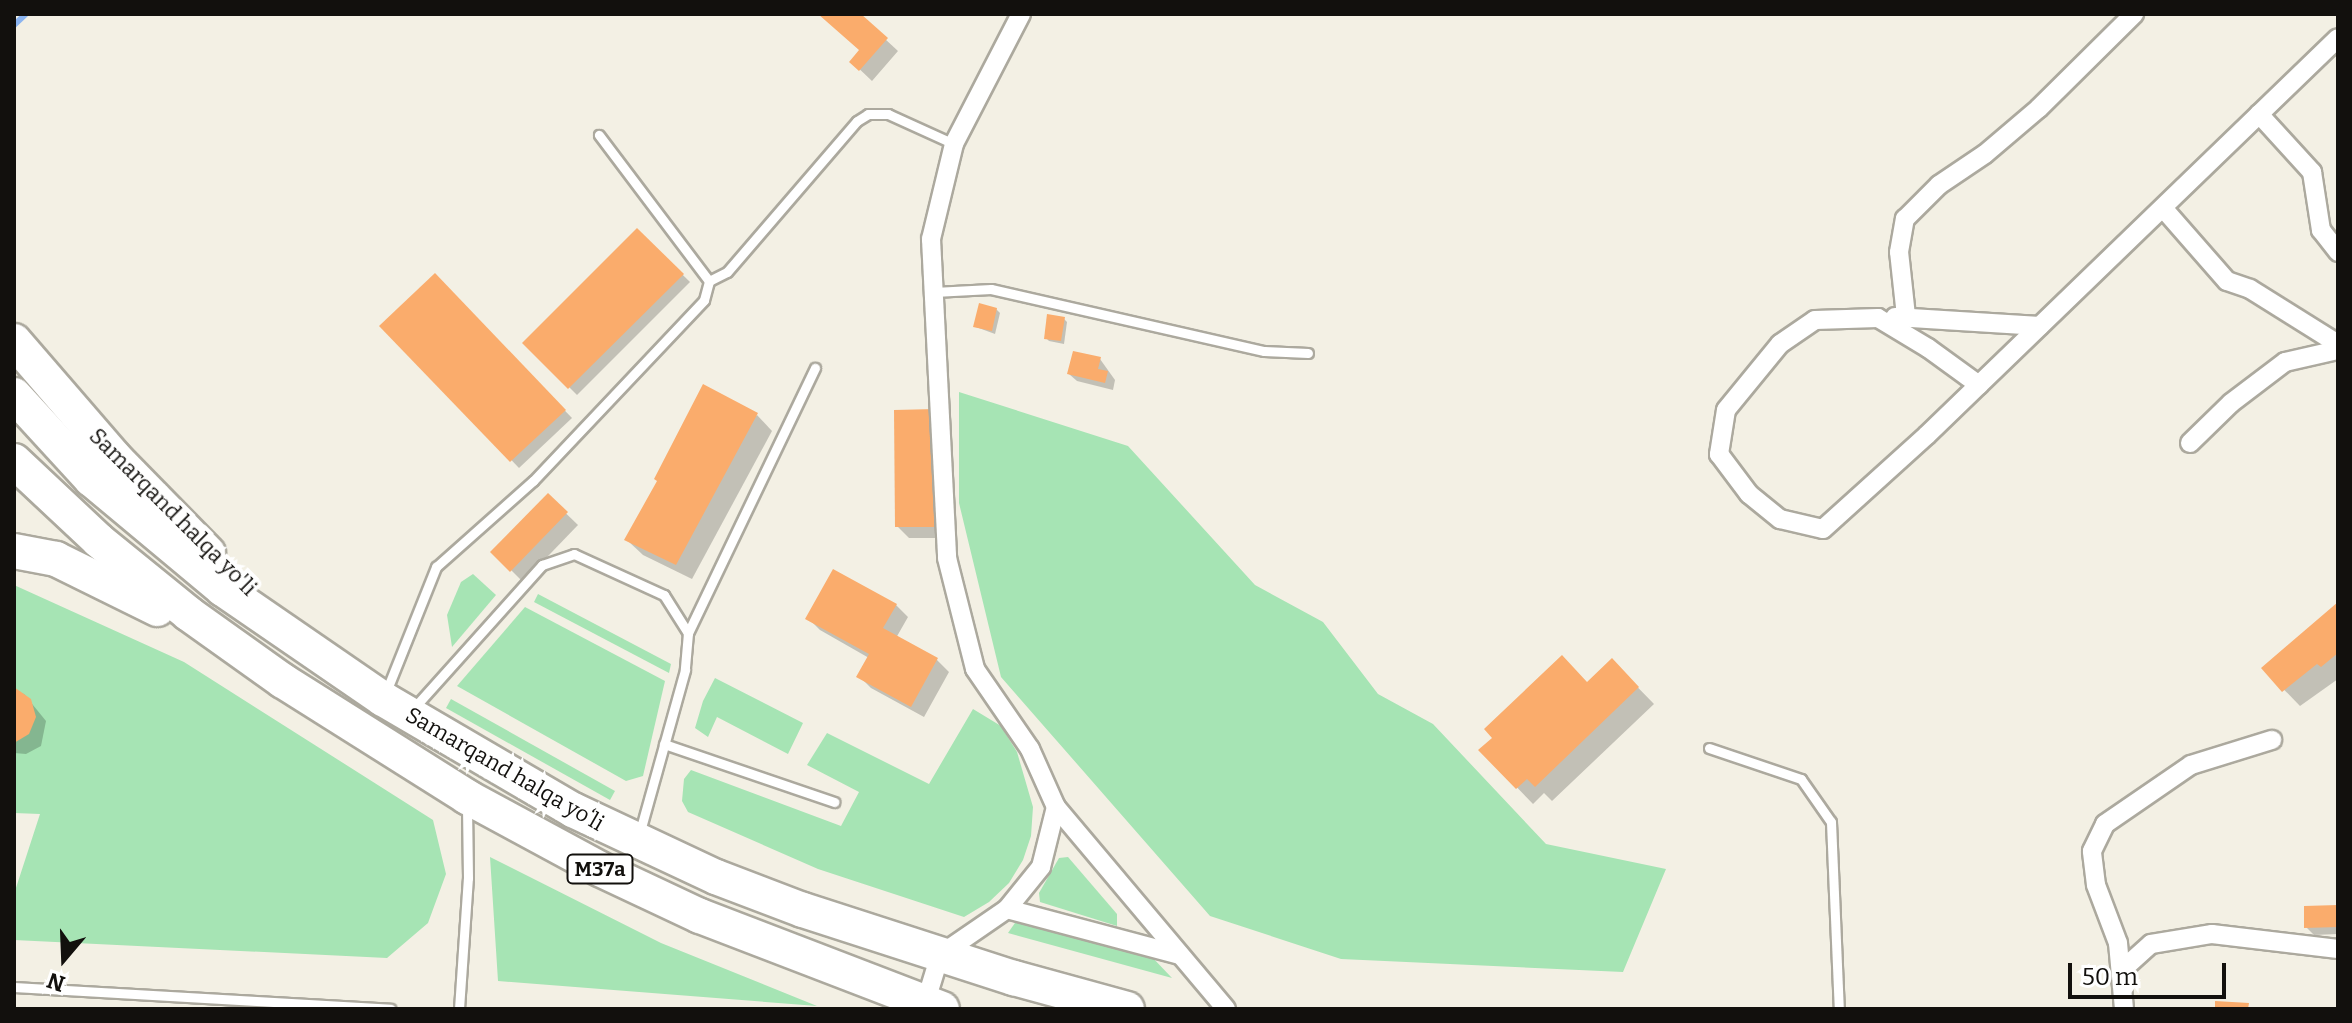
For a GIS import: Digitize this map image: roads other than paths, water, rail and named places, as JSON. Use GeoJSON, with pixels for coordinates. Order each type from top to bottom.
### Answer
{"type":"FeatureCollection","features":[{"type":"Feature","properties":{"kind":"highway","name":"Samarqand halqa yo'li"},"geometry":{"type":"LineString","coordinates":[[14,341],[105,448],[191,537],[253,594],[396,706]]}},
{"type":"Feature","properties":{"kind":"highway","name":"Samarqand halqa yoʻli"},"geometry":{"type":"LineString","coordinates":[[14,395],[91,479],[142,525],[262,617],[396,706],[510,775],[637,842],[803,910],[940,955],[1127,1009]]}},
{"type":"Feature","properties":{"kind":"highway","name":"Samarqand halqa yoʻli"},"geometry":{"type":"LineString","coordinates":[[14,461],[143,578],[283,681],[467,797],[644,891],[756,940],[926,1007]]}},
{"type":"Feature","properties":{"kind":"highway"},"geometry":{"type":"LineString","coordinates":[[14,551],[56,559],[122,590],[283,681]]}},
{"type":"Feature","properties":{"kind":"street"},"geometry":{"type":"LineString","coordinates":[[1021,14],[954,144],[931,239],[947,558],[975,669],[1030,749],[1056,807],[1226,1009]]}},
{"type":"Feature","properties":{"kind":"street"},"geometry":{"type":"LineString","coordinates":[[1906,316],[1899,252],[1905,219],[1939,185],[1985,154],[2039,108],[2134,14]]}},
{"type":"Feature","properties":{"kind":"street"},"geometry":{"type":"LineString","coordinates":[[2040,326],[1906,316],[1815,320],[1780,344],[1726,410],[1719,454],[1749,494],[1780,519],[1823,529],[1979,385],[2338,38]]}},
{"type":"Feature","properties":{"kind":"street"},"geometry":{"type":"LineString","coordinates":[[2259,114],[2312,172],[2321,230],[2338,252]]}},
{"type":"Feature","properties":{"kind":"street"},"geometry":{"type":"LineString","coordinates":[[2163,208],[2227,281],[2250,289],[2338,347]]}},
{"type":"Feature","properties":{"kind":"street"},"geometry":{"type":"LineString","coordinates":[[1878,318],[1979,385]]}},
{"type":"Feature","properties":{"kind":"street"},"geometry":{"type":"LineString","coordinates":[[2190,443],[2231,403],[2285,362],[2338,347]]}},
{"type":"Feature","properties":{"kind":"street"},"geometry":{"type":"LineString","coordinates":[[2124,1009],[2118,943],[2096,885],[2092,851],[2105,824],[2191,765],[2272,740]]}},
{"type":"Feature","properties":{"kind":"street"},"geometry":{"type":"LineString","coordinates":[[926,1007],[940,955],[1007,909],[1041,867],[1056,807]]}},
{"type":"Feature","properties":{"kind":"street"},"geometry":{"type":"LineString","coordinates":[[1007,909],[1180,955]]}},
{"type":"Feature","properties":{"kind":"street"},"geometry":{"type":"LineString","coordinates":[[2122,970],[2151,944],[2212,934],[2338,949]]}},
{"type":"Feature","properties":{"kind":"lane"},"geometry":{"type":"LineString","coordinates":[[396,706],[436,567],[533,481],[704,300],[709,281],[727,272],[857,121],[868,114],[888,114],[954,144]]}},
{"type":"Feature","properties":{"kind":"lane"},"geometry":{"type":"LineString","coordinates":[[599,135],[709,281]]}},
{"type":"Feature","properties":{"kind":"lane"},"geometry":{"type":"LineString","coordinates":[[934,292],[991,289],[1264,351],[1308,353]]}},
{"type":"Feature","properties":{"kind":"lane"},"geometry":{"type":"LineString","coordinates":[[637,842],[685,670],[688,633],[815,368]]}},
{"type":"Feature","properties":{"kind":"lane"},"geometry":{"type":"LineString","coordinates":[[396,706],[542,565],[574,554],[664,595],[688,633]]}},
{"type":"Feature","properties":{"kind":"lane"},"geometry":{"type":"LineString","coordinates":[[664,744],[834,802]]}},
{"type":"Feature","properties":{"kind":"lane"},"geometry":{"type":"LineString","coordinates":[[1709,748],[1801,779],[1831,822],[1839,1009]]}},
{"type":"Feature","properties":{"kind":"lane"},"geometry":{"type":"LineString","coordinates":[[459,1009],[468,878],[467,797]]}},
{"type":"Feature","properties":{"kind":"lane"},"geometry":{"type":"LineString","coordinates":[[14,987],[390,1009]]}},
{"type":"Feature","properties":{"kind":"lane"},"geometry":{"type":"LineString","coordinates":[[177,995],[177,1009]]}},
{"type":"Feature","properties":{"kind":"waterway"},"geometry":{"type":"LineString","coordinates":[[14,25],[26,14]]}}]}
